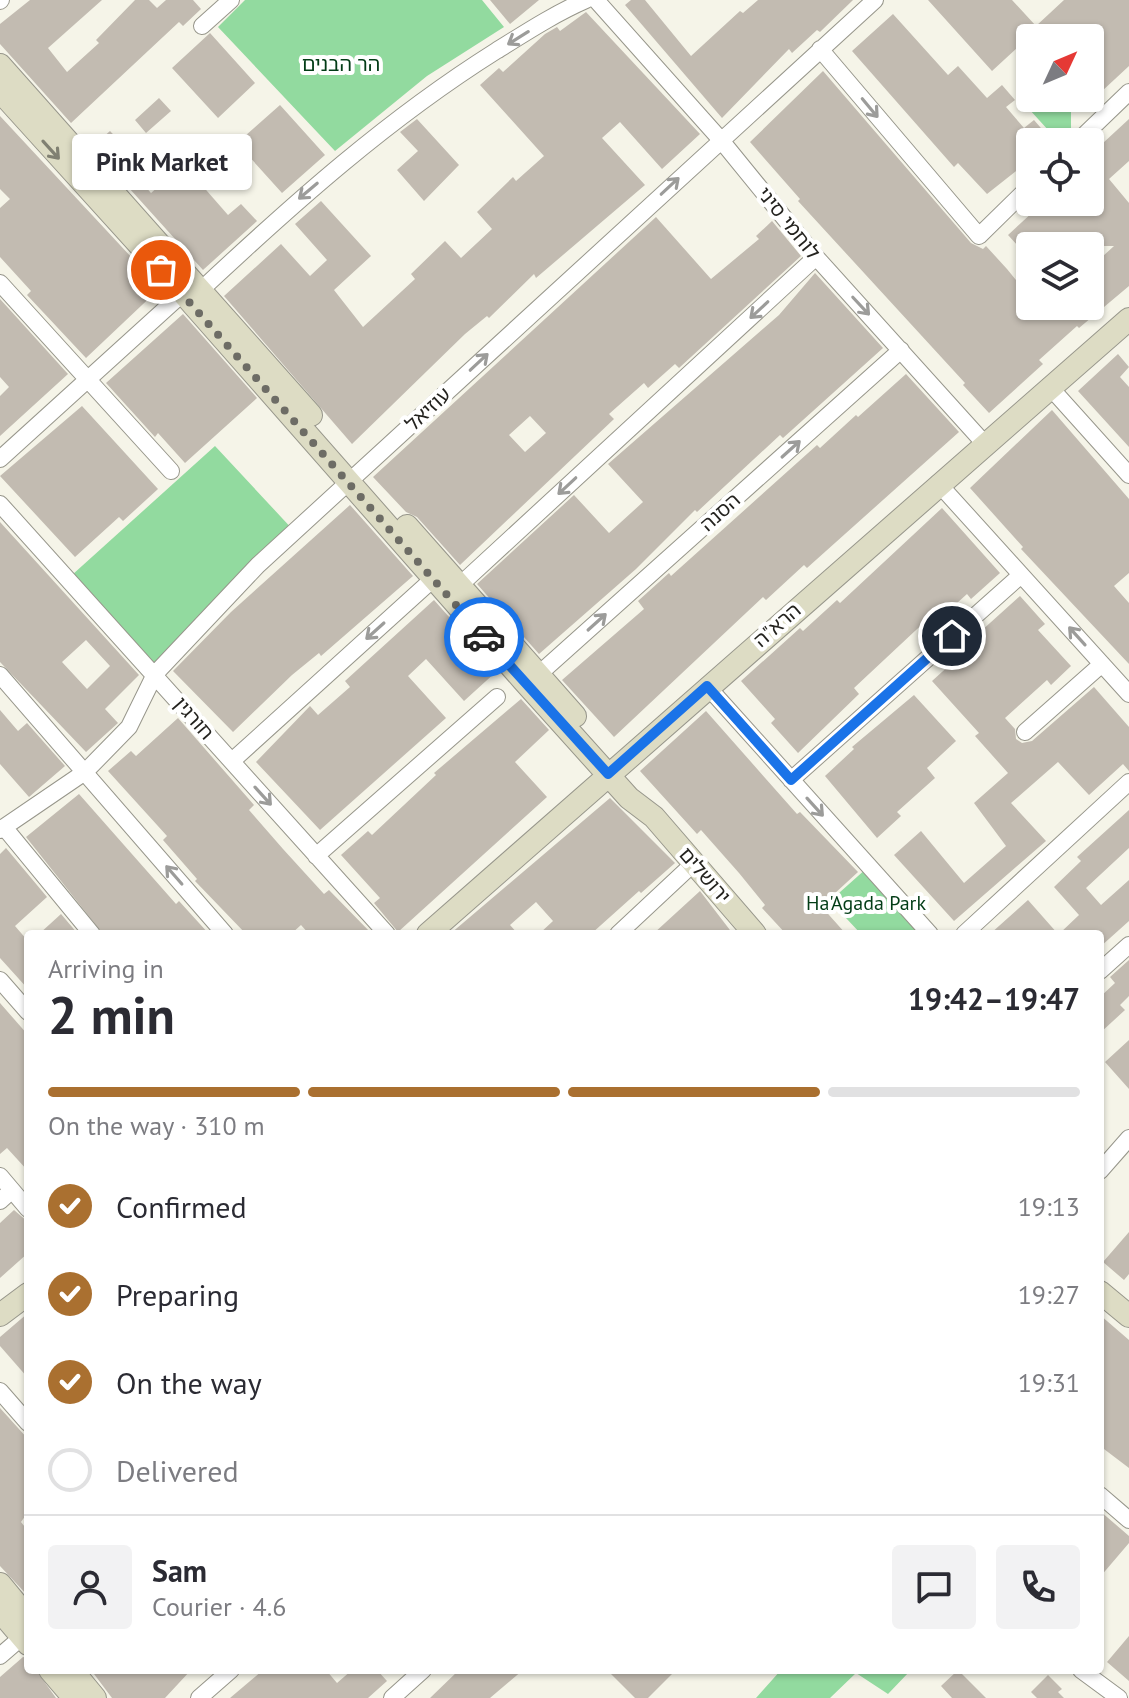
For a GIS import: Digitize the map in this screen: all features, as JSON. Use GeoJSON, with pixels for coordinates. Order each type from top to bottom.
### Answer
{"type":"FeatureCollection","features":[{"type":"Feature","properties":{"kind":"street"},"geometry":{"type":"LineString","coordinates":[[202,26],[231,0]]}},
{"type":"Feature","properties":{"kind":"street"},"geometry":{"type":"LineString","coordinates":[[0,459],[88,378],[287,209],[436,89],[562,10],[586,0]]}},
{"type":"Feature","properties":{"kind":"street","name":"לוחמי סיני"},"geometry":{"type":"LineString","coordinates":[[596,0],[720,139],[816,257],[984,443]]}},
{"type":"Feature","properties":{"kind":"street","name":"עוזיאל"},"geometry":{"type":"LineString","coordinates":[[2,828],[85,772],[129,727],[155,674],[258,565],[875,0]]}},
{"type":"Feature","properties":{"kind":"street"},"geometry":{"type":"LineString","coordinates":[[820,49],[979,236],[1016,200]]}},
{"type":"Feature","properties":{"kind":"street"},"geometry":{"type":"LineString","coordinates":[[0,65],[355,477],[460,585],[539,674],[613,770]]}},
{"type":"Feature","properties":{"kind":"street"},"geometry":{"type":"LineString","coordinates":[[0,91],[193,291]]}},
{"type":"Feature","properties":{"kind":"street"},"geometry":{"type":"LineString","coordinates":[[1092,128],[1129,92]]}},
{"type":"Feature","properties":{"kind":"street"},"geometry":{"type":"LineString","coordinates":[[460,585],[816,257]]}},
{"type":"Feature","properties":{"kind":"street"},"geometry":{"type":"LineString","coordinates":[[0,283],[171,471]]}},
{"type":"Feature","properties":{"kind":"street","name":"הרא\"ה"},"geometry":{"type":"LineString","coordinates":[[433,930],[938,483],[1129,319]]}},
{"type":"Feature","properties":{"kind":"street","name":"הסנה"},"geometry":{"type":"LineString","coordinates":[[539,674],[901,350]]}},
{"type":"Feature","properties":{"kind":"street"},"geometry":{"type":"LineString","coordinates":[[1049,386],[1129,475]]}},
{"type":"Feature","properties":{"kind":"street"},"geometry":{"type":"LineString","coordinates":[[355,477],[433,579],[613,770]]}},
{"type":"Feature","properties":{"kind":"street"},"geometry":{"type":"LineString","coordinates":[[938,483],[1129,694]]}},
{"type":"Feature","properties":{"kind":"street","name":"חורגין"},"geometry":{"type":"LineString","coordinates":[[0,504],[383,930]]}},
{"type":"Feature","properties":{"kind":"street"},"geometry":{"type":"LineString","coordinates":[[791,780],[1021,575]]}},
{"type":"Feature","properties":{"kind":"street"},"geometry":{"type":"LineString","coordinates":[[232,761],[433,579]]}},
{"type":"Feature","properties":{"kind":"street"},"geometry":{"type":"LineString","coordinates":[[1025,732],[1102,664]]}},
{"type":"Feature","properties":{"kind":"street"},"geometry":{"type":"LineString","coordinates":[[0,675],[222,930]]}},
{"type":"Feature","properties":{"kind":"street"},"geometry":{"type":"LineString","coordinates":[[707,686],[926,930]]}},
{"type":"Feature","properties":{"kind":"street"},"geometry":{"type":"LineString","coordinates":[[316,856],[497,697]]}},
{"type":"Feature","properties":{"kind":"street","name":"ירושלים"},"geometry":{"type":"LineString","coordinates":[[613,770],[640,788],[654,817],[752,930]]}},
{"type":"Feature","properties":{"kind":"street"},"geometry":{"type":"LineString","coordinates":[[968,930],[1129,782]]}},
{"type":"Feature","properties":{"kind":"street"},"geometry":{"type":"LineString","coordinates":[[2,828],[89,930]]}},
{"type":"Feature","properties":{"kind":"street"},"geometry":{"type":"LineString","coordinates":[[622,930],[694,863]]}},
{"type":"Feature","properties":{"kind":"street"},"geometry":{"type":"LineString","coordinates":[[1104,967],[1129,945]]}},
{"type":"Feature","properties":{"kind":"street"},"geometry":{"type":"LineString","coordinates":[[0,980],[24,1007]]}},
{"type":"Feature","properties":{"kind":"street"},"geometry":{"type":"LineString","coordinates":[[1104,1166],[1129,1138]]}},
{"type":"Feature","properties":{"kind":"street"},"geometry":{"type":"LineString","coordinates":[[0,1176],[6,1196],[24,1207]]}},
{"type":"Feature","properties":{"kind":"street"},"geometry":{"type":"LineString","coordinates":[[1104,1295],[1129,1316]]}},
{"type":"Feature","properties":{"kind":"street"},"geometry":{"type":"LineString","coordinates":[[0,1315],[24,1297]]}},
{"type":"Feature","properties":{"kind":"street"},"geometry":{"type":"LineString","coordinates":[[0,1391],[24,1418]]}},
{"type":"Feature","properties":{"kind":"street"},"geometry":{"type":"LineString","coordinates":[[1104,1498],[1129,1520]]}},
{"type":"Feature","properties":{"kind":"street"},"geometry":{"type":"LineString","coordinates":[[0,1584],[24,1630]]}},
{"type":"Feature","properties":{"kind":"street"},"geometry":{"type":"LineString","coordinates":[[0,1611],[24,1632]]}},
{"type":"Feature","properties":{"kind":"street"},"geometry":{"type":"LineString","coordinates":[[0,1656],[24,1636]]}},
{"type":"Feature","properties":{"kind":"street"},"geometry":{"type":"LineString","coordinates":[[53,1674],[74,1698]]}},
{"type":"Feature","properties":{"kind":"street"},"geometry":{"type":"LineString","coordinates":[[75,1674],[95,1698]]}},
{"type":"Feature","properties":{"kind":"street"},"geometry":{"type":"LineString","coordinates":[[199,1698],[226,1674]]}},
{"type":"Feature","properties":{"kind":"street"},"geometry":{"type":"LineString","coordinates":[[392,1698],[419,1674]]}},
{"type":"Feature","properties":{"kind":"street"},"geometry":{"type":"LineString","coordinates":[[1086,1674],[1119,1698]]}},
{"type":"Feature","properties":{"kind":"green space","name":"הר הבנים"},"geometry":{"type":"Polygon","coordinates":[[[245,0],[482,0],[504,27],[427,76],[335,151],[218,27],[245,0]]]}},
{"type":"Feature","properties":{"kind":"green space"},"geometry":{"type":"Polygon","coordinates":[[[1032,112],[1071,112],[1071,128],[1046,128],[1032,112]]]}},
{"type":"Feature","properties":{"kind":"green space"},"geometry":{"type":"Polygon","coordinates":[[[215,446],[295,532],[154,666],[72,575],[215,446]]]}},
{"type":"Feature","properties":{"kind":"green space","name":"Ha'Agada Park"},"geometry":{"type":"Polygon","coordinates":[[[867,868],[922,930],[857,930],[830,901],[867,868]]]}},
{"type":"Feature","properties":{"kind":"green space"},"geometry":{"type":"Polygon","coordinates":[[[777,1674],[855,1674],[830,1698],[756,1698],[777,1674]]]}},
{"type":"Feature","properties":{"kind":"green space"},"geometry":{"type":"Polygon","coordinates":[[[858,1674],[907,1674],[888,1694],[858,1674]]]}},
{"type":"Feature","properties":{"kind":"building"},"geometry":{"type":"Polygon","coordinates":[[[30,0],[102,0],[48,48],[67,72],[99,43],[96,40],[135,0],[149,0],[157,8],[166,0],[193,0],[201,9],[183,26],[179,22],[71,123],[0,44],[0,24],[30,0]]]}},
{"type":"Feature","properties":{"kind":"building"},"geometry":{"type":"Polygon","coordinates":[[[490,0],[539,0],[510,24],[490,0]]]}},
{"type":"Feature","properties":{"kind":"building"},"geometry":{"type":"Polygon","coordinates":[[[631,0],[645,0],[691,56],[740,11],[743,13],[758,0],[853,0],[820,32],[817,30],[792,53],[789,49],[722,118],[625,5],[631,0]]]}},
{"type":"Feature","properties":{"kind":"building"},"geometry":{"type":"Polygon","coordinates":[[[928,0],[1012,0],[1034,24],[1016,24],[1016,49],[992,71],[928,0]]]}},
{"type":"Feature","properties":{"kind":"building"},"geometry":{"type":"Polygon","coordinates":[[[1064,0],[1129,0],[1129,66],[1104,89],[1104,24],[1038,24],[1064,0]]]}},
{"type":"Feature","properties":{"kind":"building"},"geometry":{"type":"Polygon","coordinates":[[[586,12],[700,134],[662,169],[620,122],[602,138],[645,185],[536,278],[534,274],[489,318],[487,316],[465,334],[352,444],[224,296],[281,244],[310,276],[327,260],[295,224],[321,201],[371,256],[334,290],[363,327],[415,279],[411,274],[445,241],[461,258],[492,229],[477,212],[513,177],[516,181],[544,156],[480,85],[499,68],[503,72],[545,34],[557,27],[560,31],[586,12]]]}},
{"type":"Feature","properties":{"kind":"building"},"geometry":{"type":"Polygon","coordinates":[[[893,14],[948,75],[958,66],[987,98],[1002,85],[1015,100],[1006,107],[1024,128],[1016,128],[1016,171],[987,194],[958,163],[954,167],[852,51],[893,14]]]}},
{"type":"Feature","properties":{"kind":"building"},"geometry":{"type":"Polygon","coordinates":[[[210,33],[255,83],[218,118],[172,68],[210,33]]]}},
{"type":"Feature","properties":{"kind":"building"},"geometry":{"type":"Polygon","coordinates":[[[823,71],[971,243],[983,249],[986,246],[1016,280],[1016,320],[1089,320],[1079,328],[1077,326],[1039,360],[1043,364],[989,413],[798,201],[800,199],[750,142],[823,71]]]}},
{"type":"Feature","properties":{"kind":"building"},"geometry":{"type":"Polygon","coordinates":[[[159,98],[171,111],[146,133],[135,120],[159,98]]]}},
{"type":"Feature","properties":{"kind":"building"},"geometry":{"type":"Polygon","coordinates":[[[280,105],[325,155],[282,193],[237,143],[280,105]]]}},
{"type":"Feature","properties":{"kind":"building"},"geometry":{"type":"Polygon","coordinates":[[[0,116],[160,288],[86,358],[27,295],[31,291],[0,257],[0,208],[10,199],[0,189],[0,116]]]}},
{"type":"Feature","properties":{"kind":"building"},"geometry":{"type":"Polygon","coordinates":[[[417,119],[459,165],[424,201],[397,170],[418,151],[400,132],[417,119]]]}},
{"type":"Feature","properties":{"kind":"building"},"geometry":{"type":"Polygon","coordinates":[[[1129,119],[1129,161],[1109,179],[1129,203],[1129,286],[1104,307],[1104,255],[1114,246],[1104,246],[1104,232],[1016,232],[1016,244],[1008,235],[1029,216],[1104,216],[1104,142],[1129,119]]]}},
{"type":"Feature","properties":{"kind":"building"},"geometry":{"type":"Polygon","coordinates":[[[1034,120],[1041,128],[1024,128],[1034,120]]]}},
{"type":"Feature","properties":{"kind":"building"},"geometry":{"type":"Polygon","coordinates":[[[110,131],[130,152],[122,160],[151,193],[204,146],[221,164],[200,183],[228,215],[241,204],[257,221],[203,270],[92,147],[110,131]]]}},
{"type":"Feature","properties":{"kind":"building"},"geometry":{"type":"Polygon","coordinates":[[[656,217],[711,279],[759,239],[756,236],[772,221],[801,256],[679,368],[675,364],[648,388],[644,383],[609,414],[614,419],[460,565],[417,517],[406,512],[373,477],[656,217]],[[530,416],[509,435],[525,452],[546,433],[530,416]]]}},
{"type":"Feature","properties":{"kind":"building"},"geometry":{"type":"Polygon","coordinates":[[[815,273],[883,348],[783,438],[780,435],[697,512],[695,510],[636,569],[539,654],[477,584],[574,495],[609,533],[643,502],[608,464],[779,315],[815,273]]]}},
{"type":"Feature","properties":{"kind":"building"},"geometry":{"type":"Polygon","coordinates":[[[0,299],[68,374],[0,436],[0,396],[9,387],[0,377],[0,299]]]}},
{"type":"Feature","properties":{"kind":"building"},"geometry":{"type":"Polygon","coordinates":[[[183,314],[257,398],[185,463],[158,433],[155,437],[106,383],[183,314]]]}},
{"type":"Feature","properties":{"kind":"building"},"geometry":{"type":"Polygon","coordinates":[[[1118,354],[1129,367],[1120,377],[1129,387],[1129,447],[1078,391],[1118,354]]]}},
{"type":"Feature","properties":{"kind":"building"},"geometry":{"type":"Polygon","coordinates":[[[906,374],[959,432],[807,568],[804,565],[766,600],[763,597],[614,737],[562,680],[644,609],[638,601],[669,573],[671,576],[817,445],[820,448],[906,374]]]}},
{"type":"Feature","properties":{"kind":"building"},"geometry":{"type":"Polygon","coordinates":[[[82,406],[158,489],[123,521],[119,517],[75,557],[0,476],[82,406]]]}},
{"type":"Feature","properties":{"kind":"building"},"geometry":{"type":"Polygon","coordinates":[[[1052,410],[1129,499],[1129,573],[1114,586],[1129,603],[1129,664],[1021,549],[1023,547],[970,488],[1052,410]]]}},
{"type":"Feature","properties":{"kind":"building"},"geometry":{"type":"Polygon","coordinates":[[[350,505],[413,576],[321,656],[319,653],[292,675],[233,732],[173,671],[231,612],[350,505]]]}},
{"type":"Feature","properties":{"kind":"building"},"geometry":{"type":"Polygon","coordinates":[[[942,508],[1000,573],[971,599],[967,594],[936,622],[931,616],[854,688],[859,694],[798,753],[771,723],[775,719],[741,681],[800,628],[803,631],[837,600],[840,603],[942,508]]]}},
{"type":"Feature","properties":{"kind":"building"},"geometry":{"type":"Polygon","coordinates":[[[0,522],[139,675],[105,709],[118,723],[86,752],[0,662],[0,522]],[[86,640],[62,662],[87,689],[110,666],[86,640]]]}},
{"type":"Feature","properties":{"kind":"building"},"geometry":{"type":"Polygon","coordinates":[[[1020,596],[1045,624],[1038,630],[1071,666],[1051,685],[1047,680],[1005,718],[1015,729],[1016,739],[1022,743],[1032,741],[1094,687],[1129,727],[1129,771],[1123,764],[1089,795],[1058,762],[1011,803],[1046,841],[954,921],[894,855],[921,831],[964,883],[1006,846],[974,803],[1008,773],[975,736],[979,733],[932,681],[963,653],[960,650],[1020,596]]]}},
{"type":"Feature","properties":{"kind":"building"},"geometry":{"type":"Polygon","coordinates":[[[434,600],[497,671],[464,701],[426,659],[408,676],[446,718],[320,830],[256,762],[310,706],[318,715],[350,687],[345,681],[434,600]]]}},
{"type":"Feature","properties":{"kind":"building"},"geometry":{"type":"Polygon","coordinates":[[[914,695],[956,741],[927,768],[935,778],[897,812],[901,816],[877,838],[825,776],[854,749],[852,747],[914,695]]]}},
{"type":"Feature","properties":{"kind":"building"},"geometry":{"type":"Polygon","coordinates":[[[521,699],[549,730],[515,762],[547,797],[400,930],[396,930],[374,903],[380,898],[341,855],[368,831],[372,835],[436,775],[434,773],[521,699]]]}},
{"type":"Feature","properties":{"kind":"building"},"geometry":{"type":"Polygon","coordinates":[[[0,710],[18,731],[27,723],[65,766],[29,797],[0,764],[0,710]]]}},
{"type":"Feature","properties":{"kind":"building"},"geometry":{"type":"Polygon","coordinates":[[[706,711],[797,814],[800,812],[858,872],[821,906],[842,930],[782,930],[701,830],[697,834],[640,771],[706,711]]]}},
{"type":"Feature","properties":{"kind":"building"},"geometry":{"type":"Polygon","coordinates":[[[178,718],[254,805],[249,810],[283,849],[324,894],[329,890],[368,930],[305,930],[301,925],[295,930],[242,930],[195,881],[197,879],[163,840],[167,836],[108,771],[131,751],[136,756],[178,718]]]}},
{"type":"Feature","properties":{"kind":"building"},"geometry":{"type":"Polygon","coordinates":[[[79,794],[176,904],[179,901],[205,930],[100,930],[26,837],[79,794]]]}},
{"type":"Feature","properties":{"kind":"building"},"geometry":{"type":"Polygon","coordinates":[[[610,798],[675,863],[595,930],[543,930],[553,921],[536,902],[510,925],[514,930],[455,930],[610,798]]]}},
{"type":"Feature","properties":{"kind":"building"},"geometry":{"type":"Polygon","coordinates":[[[1129,810],[1129,848],[1086,888],[1101,905],[1129,880],[1129,921],[1104,943],[1104,930],[1063,930],[1079,915],[1054,887],[1081,861],[1077,857],[1129,810]]]}},
{"type":"Feature","properties":{"kind":"building"},"geometry":{"type":"Polygon","coordinates":[[[6,848],[47,897],[15,926],[24,936],[24,985],[0,958],[0,854],[6,848]]]}},
{"type":"Feature","properties":{"kind":"building"},"geometry":{"type":"Polygon","coordinates":[[[700,891],[730,930],[657,930],[700,891]]]}},
{"type":"Feature","properties":{"kind":"building"},"geometry":{"type":"Polygon","coordinates":[[[1028,900],[1054,930],[994,930],[1028,900]]]}},
{"type":"Feature","properties":{"kind":"building"},"geometry":{"type":"Polygon","coordinates":[[[61,914],[75,930],[43,930],[61,914]]]}},
{"type":"Feature","properties":{"kind":"building"},"geometry":{"type":"Polygon","coordinates":[[[1129,960],[1129,996],[1120,1005],[1125,1010],[1104,1029],[1104,993],[1115,983],[1110,977],[1129,960]]]}},
{"type":"Feature","properties":{"kind":"building"},"geometry":{"type":"Polygon","coordinates":[[[0,1003],[24,1030],[24,1167],[7,1148],[0,1154],[0,1003]]]}},
{"type":"Feature","properties":{"kind":"building"},"geometry":{"type":"Polygon","coordinates":[[[1129,1040],[1129,1089],[1105,1062],[1129,1040]]]}},
{"type":"Feature","properties":{"kind":"building"},"geometry":{"type":"Polygon","coordinates":[[[14,1210],[24,1219],[24,1257],[0,1278],[0,1223],[14,1210]]]}},
{"type":"Feature","properties":{"kind":"building"},"geometry":{"type":"Polygon","coordinates":[[[1129,1232],[1129,1274],[1124,1280],[1104,1261],[1129,1232]]]}},
{"type":"Feature","properties":{"kind":"building"},"geometry":{"type":"Polygon","coordinates":[[[24,1316],[24,1373],[0,1346],[0,1337],[24,1316]]]}},
{"type":"Feature","properties":{"kind":"building"},"geometry":{"type":"Polygon","coordinates":[[[1104,1318],[1129,1340],[1129,1468],[1104,1449],[1104,1318]]]}},
{"type":"Feature","properties":{"kind":"building"},"geometry":{"type":"Polygon","coordinates":[[[0,1408],[24,1435],[24,1518],[21,1522],[24,1526],[24,1592],[0,1566],[0,1408]]]}},
{"type":"Feature","properties":{"kind":"building"},"geometry":{"type":"Polygon","coordinates":[[[1104,1514],[1129,1536],[1129,1543],[1104,1572],[1104,1514]]]}},
{"type":"Feature","properties":{"kind":"building"},"geometry":{"type":"Polygon","coordinates":[[[1129,1636],[1129,1681],[1107,1662],[1129,1636]]]}},
{"type":"Feature","properties":{"kind":"building"},"geometry":{"type":"Polygon","coordinates":[[[24,1657],[24,1674],[39,1674],[56,1698],[0,1698],[0,1677],[24,1657]]]}},
{"type":"Feature","properties":{"kind":"building"},"geometry":{"type":"Polygon","coordinates":[[[94,1674],[187,1674],[165,1698],[112,1698],[94,1674]]]}},
{"type":"Feature","properties":{"kind":"building"},"geometry":{"type":"Polygon","coordinates":[[[258,1674],[329,1674],[337,1683],[347,1674],[381,1674],[387,1681],[368,1698],[230,1698],[258,1674]]]}},
{"type":"Feature","properties":{"kind":"building"},"geometry":{"type":"Polygon","coordinates":[[[455,1674],[518,1674],[490,1698],[430,1698],[455,1674]]]}},
{"type":"Feature","properties":{"kind":"building"},"geometry":{"type":"Polygon","coordinates":[[[611,1674],[672,1674],[648,1698],[635,1698],[611,1674]]]}},
{"type":"Feature","properties":{"kind":"building"},"geometry":{"type":"Polygon","coordinates":[[[954,1674],[962,1674],[986,1698],[952,1698],[941,1686],[954,1674]]]}},
{"type":"Feature","properties":{"kind":"building"},"geometry":{"type":"Polygon","coordinates":[[[1048,1675],[1062,1689],[1058,1692],[1064,1698],[1037,1698],[1031,1692],[1048,1675]]]}},
{"type":"Feature","properties":{"kind":"way so far"},"geometry":{"type":"LineString","coordinates":[[161,270],[484,637]]}},
{"type":"Feature","properties":{"kind":"place","name":"Pink Market"},"geometry":{"type":"Point","coordinates":[161,270]}},
{"type":"Feature","properties":{"kind":"route"},"geometry":{"type":"LineString","coordinates":[[484,637],[608,774],[707,686],[791,780],[952,636]]}}]}
